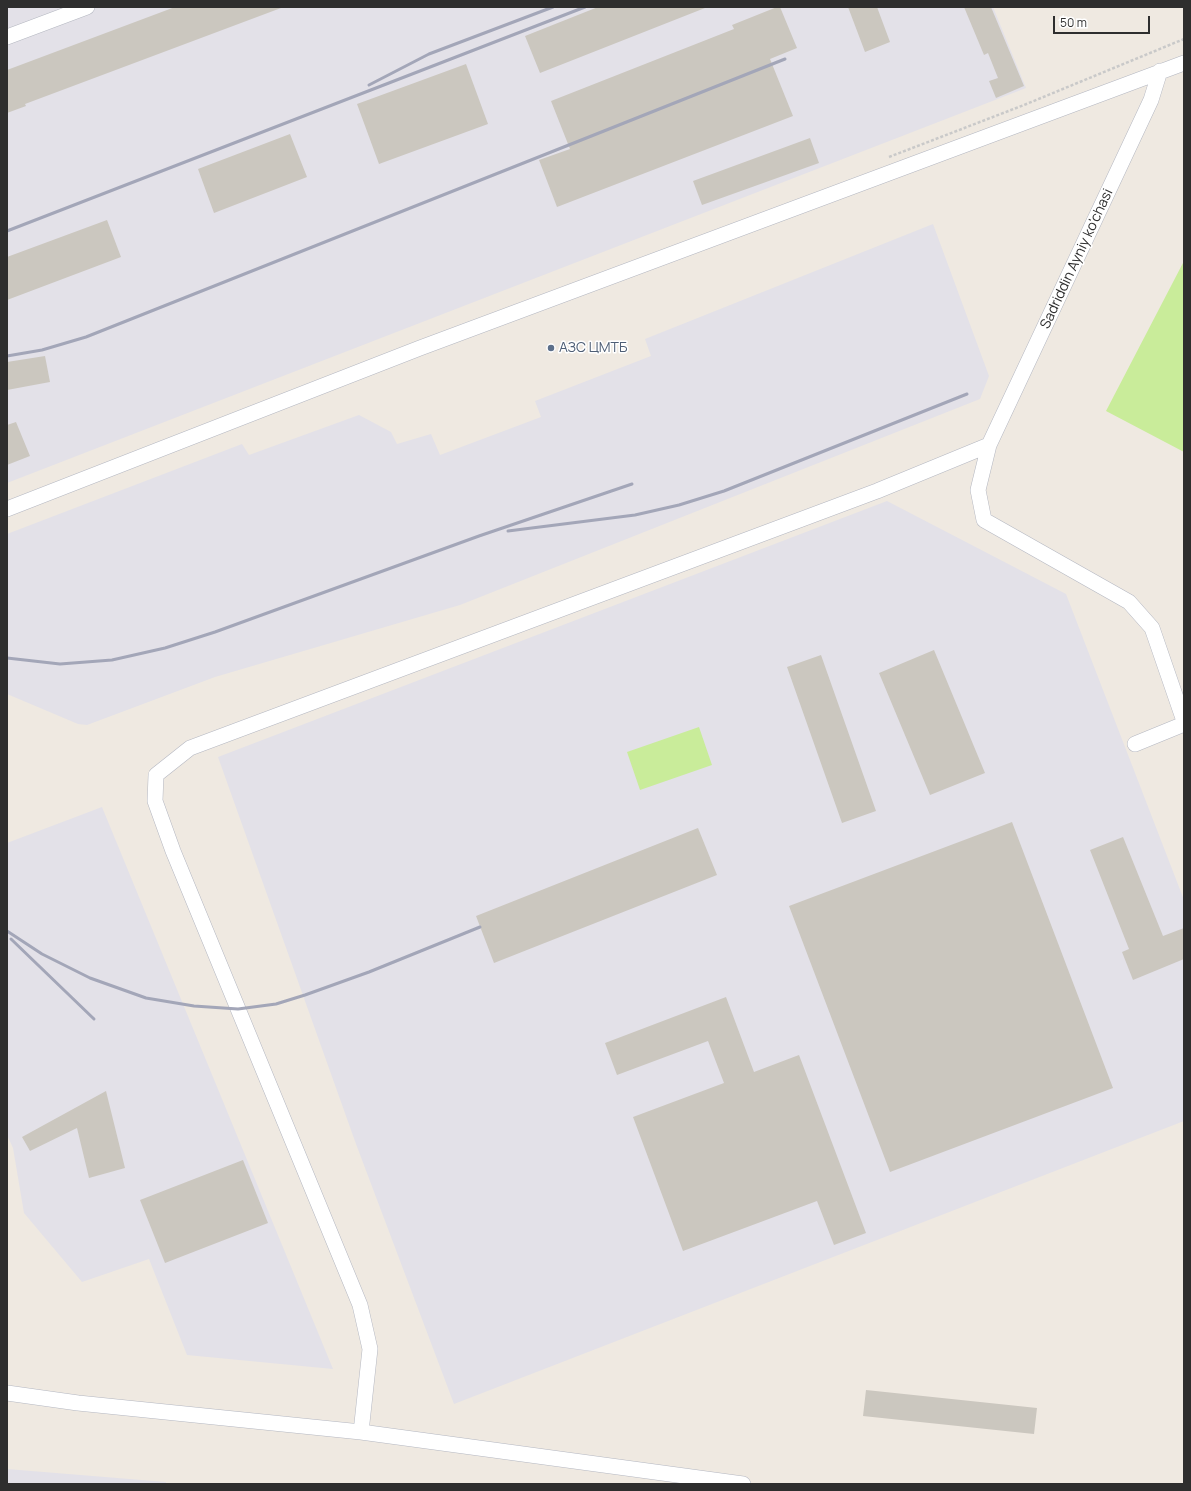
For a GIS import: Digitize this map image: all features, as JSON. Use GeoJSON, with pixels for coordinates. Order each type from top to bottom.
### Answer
{"type":"FeatureCollection","features":[{"type":"Feature","properties":{"kind":"street"},"geometry":{"type":"LineString","coordinates":[[7,37],[87,7]]}},
{"type":"Feature","properties":{"kind":"street"},"geometry":{"type":"LineString","coordinates":[[7,509],[420,348],[1184,63]]}},
{"type":"Feature","properties":{"kind":"street","name":"Sadriddin Ayniy ko'chasi"},"geometry":{"type":"LineString","coordinates":[[1160,71],[1151,100],[989,445],[978,490],[984,520],[1129,602],[1152,628],[1184,721]]}},
{"type":"Feature","properties":{"kind":"street"},"geometry":{"type":"LineString","coordinates":[[361,1432],[370,1349],[360,1305],[173,851],[155,801],[156,775],[190,748],[877,491],[989,445]]}},
{"type":"Feature","properties":{"kind":"street"},"geometry":{"type":"LineString","coordinates":[[1135,744],[1184,724]]}},
{"type":"Feature","properties":{"kind":"street"},"geometry":{"type":"LineString","coordinates":[[7,1393],[78,1403],[361,1432],[741,1484]]}},
{"type":"Feature","properties":{"kind":"path"},"geometry":{"type":"LineString","coordinates":[[886,158],[1024,105],[1184,39]]}},
{"type":"Feature","properties":{"kind":"shaded area"},"geometry":{"type":"Polygon","coordinates":[[[7,7],[993,7],[1026,88],[7,483],[7,7]]]}},
{"type":"Feature","properties":{"kind":"shaded area"},"geometry":{"type":"Polygon","coordinates":[[[933,224],[989,376],[980,399],[460,605],[215,677],[87,725],[78,724],[7,694],[7,534],[242,444],[249,455],[359,415],[391,432],[397,444],[431,434],[440,455],[541,417],[535,401],[651,356],[645,339],[933,224]]]}},
{"type":"Feature","properties":{"kind":"shaded area"},"geometry":{"type":"Polygon","coordinates":[[[887,501],[1066,594],[1184,900],[1184,1121],[454,1404],[356,1144],[218,757],[887,501]]]}},
{"type":"Feature","properties":{"kind":"shaded area"},"geometry":{"type":"Polygon","coordinates":[[[102,807],[333,1369],[187,1355],[149,1259],[82,1282],[24,1213],[13,1148],[7,1135],[7,843],[102,807]]]}},
{"type":"Feature","properties":{"kind":"shaded area"},"geometry":{"type":"Polygon","coordinates":[[[7,1469],[166,1482],[166,1484],[7,1484],[7,1469]]]}},
{"type":"Feature","properties":{"kind":"green space"},"geometry":{"type":"Polygon","coordinates":[[[1184,261],[1184,452],[1106,411],[1184,261]]]}},
{"type":"Feature","properties":{"kind":"green space"},"geometry":{"type":"Polygon","coordinates":[[[699,727],[712,765],[640,790],[627,752],[699,727]]]}},
{"type":"Feature","properties":{"kind":"building"},"geometry":{"type":"Polygon","coordinates":[[[175,7],[281,8],[25,104],[26,106],[7,113],[7,70],[175,7]]]}},
{"type":"Feature","properties":{"kind":"building"},"geometry":{"type":"Polygon","coordinates":[[[598,7],[705,8],[540,73],[525,36],[598,7]]]}},
{"type":"Feature","properties":{"kind":"building"},"geometry":{"type":"Polygon","coordinates":[[[780,7],[797,48],[770,59],[793,116],[557,207],[539,160],[570,149],[551,101],[734,29],[732,25],[780,7]]]}},
{"type":"Feature","properties":{"kind":"building"},"geometry":{"type":"Polygon","coordinates":[[[848,7],[877,7],[890,42],[865,52],[848,7]]]}},
{"type":"Feature","properties":{"kind":"building"},"geometry":{"type":"Polygon","coordinates":[[[964,7],[991,7],[1024,86],[996,98],[989,81],[998,78],[988,53],[984,55],[964,7]]]}},
{"type":"Feature","properties":{"kind":"building"},"geometry":{"type":"Polygon","coordinates":[[[466,64],[488,124],[379,164],[357,104],[466,64]]]}},
{"type":"Feature","properties":{"kind":"building"},"geometry":{"type":"Polygon","coordinates":[[[290,134],[307,177],[214,213],[198,169],[290,134]]]}},
{"type":"Feature","properties":{"kind":"building"},"geometry":{"type":"Polygon","coordinates":[[[810,138],[819,163],[702,205],[693,181],[810,138]]]}},
{"type":"Feature","properties":{"kind":"building"},"geometry":{"type":"Polygon","coordinates":[[[107,220],[121,257],[7,300],[7,257],[107,220]]]}},
{"type":"Feature","properties":{"kind":"building"},"geometry":{"type":"Polygon","coordinates":[[[45,356],[50,382],[7,390],[7,362],[45,356]]]}},
{"type":"Feature","properties":{"kind":"building"},"geometry":{"type":"Polygon","coordinates":[[[16,422],[30,456],[7,465],[7,425],[16,422]]]}},
{"type":"Feature","properties":{"kind":"building"},"geometry":{"type":"Polygon","coordinates":[[[934,650],[985,773],[930,795],[879,673],[934,650]]]}},
{"type":"Feature","properties":{"kind":"building"},"geometry":{"type":"Polygon","coordinates":[[[821,655],[876,811],[842,823],[787,667],[821,655]]]}},
{"type":"Feature","properties":{"kind":"building"},"geometry":{"type":"Polygon","coordinates":[[[1012,822],[1113,1088],[890,1172],[789,906],[1012,822]]]}},
{"type":"Feature","properties":{"kind":"building"},"geometry":{"type":"Polygon","coordinates":[[[698,828],[717,875],[494,963],[476,916],[698,828]]]}},
{"type":"Feature","properties":{"kind":"building"},"geometry":{"type":"Polygon","coordinates":[[[1123,837],[1163,936],[1184,928],[1184,959],[1133,980],[1122,952],[1129,949],[1090,850],[1123,837]]]}},
{"type":"Feature","properties":{"kind":"building"},"geometry":{"type":"Polygon","coordinates":[[[726,997],[754,1072],[799,1055],[866,1233],[834,1245],[817,1201],[683,1251],[633,1117],[724,1083],[708,1041],[617,1075],[605,1043],[726,997]]]}},
{"type":"Feature","properties":{"kind":"building"},"geometry":{"type":"Polygon","coordinates":[[[106,1091],[125,1168],[89,1178],[77,1128],[30,1151],[22,1137],[106,1091]]]}},
{"type":"Feature","properties":{"kind":"building"},"geometry":{"type":"Polygon","coordinates":[[[243,1160],[268,1223],[165,1263],[140,1200],[243,1160]]]}},
{"type":"Feature","properties":{"kind":"building"},"geometry":{"type":"Polygon","coordinates":[[[866,1390],[1037,1408],[1034,1434],[863,1416],[866,1390]]]}},
{"type":"Feature","properties":{"kind":"railway"},"geometry":{"type":"LineString","coordinates":[[369,85],[429,54],[553,7]]}},
{"type":"Feature","properties":{"kind":"railway"},"geometry":{"type":"LineString","coordinates":[[7,231],[585,7]]}},
{"type":"Feature","properties":{"kind":"railway"},"geometry":{"type":"LineString","coordinates":[[7,356],[42,350],[86,337],[785,59]]}},
{"type":"Feature","properties":{"kind":"railway"},"geometry":{"type":"LineString","coordinates":[[508,531],[635,515],[679,505],[724,491],[967,394]]}},
{"type":"Feature","properties":{"kind":"railway"},"geometry":{"type":"LineString","coordinates":[[7,658],[60,664],[112,660],[165,648],[215,632],[479,536],[632,484]]}},
{"type":"Feature","properties":{"kind":"railway"},"geometry":{"type":"LineString","coordinates":[[7,931],[42,954],[90,978],[146,998],[194,1006],[238,1009],[276,1004],[305,995],[369,972],[480,927]]}},
{"type":"Feature","properties":{"kind":"railway"},"geometry":{"type":"LineString","coordinates":[[11,939],[94,1019]]}},
{"type":"Feature","properties":{"kind":"place","name":"АЗС ЦМТБ"},"geometry":{"type":"Point","coordinates":[551,348]}}]}
